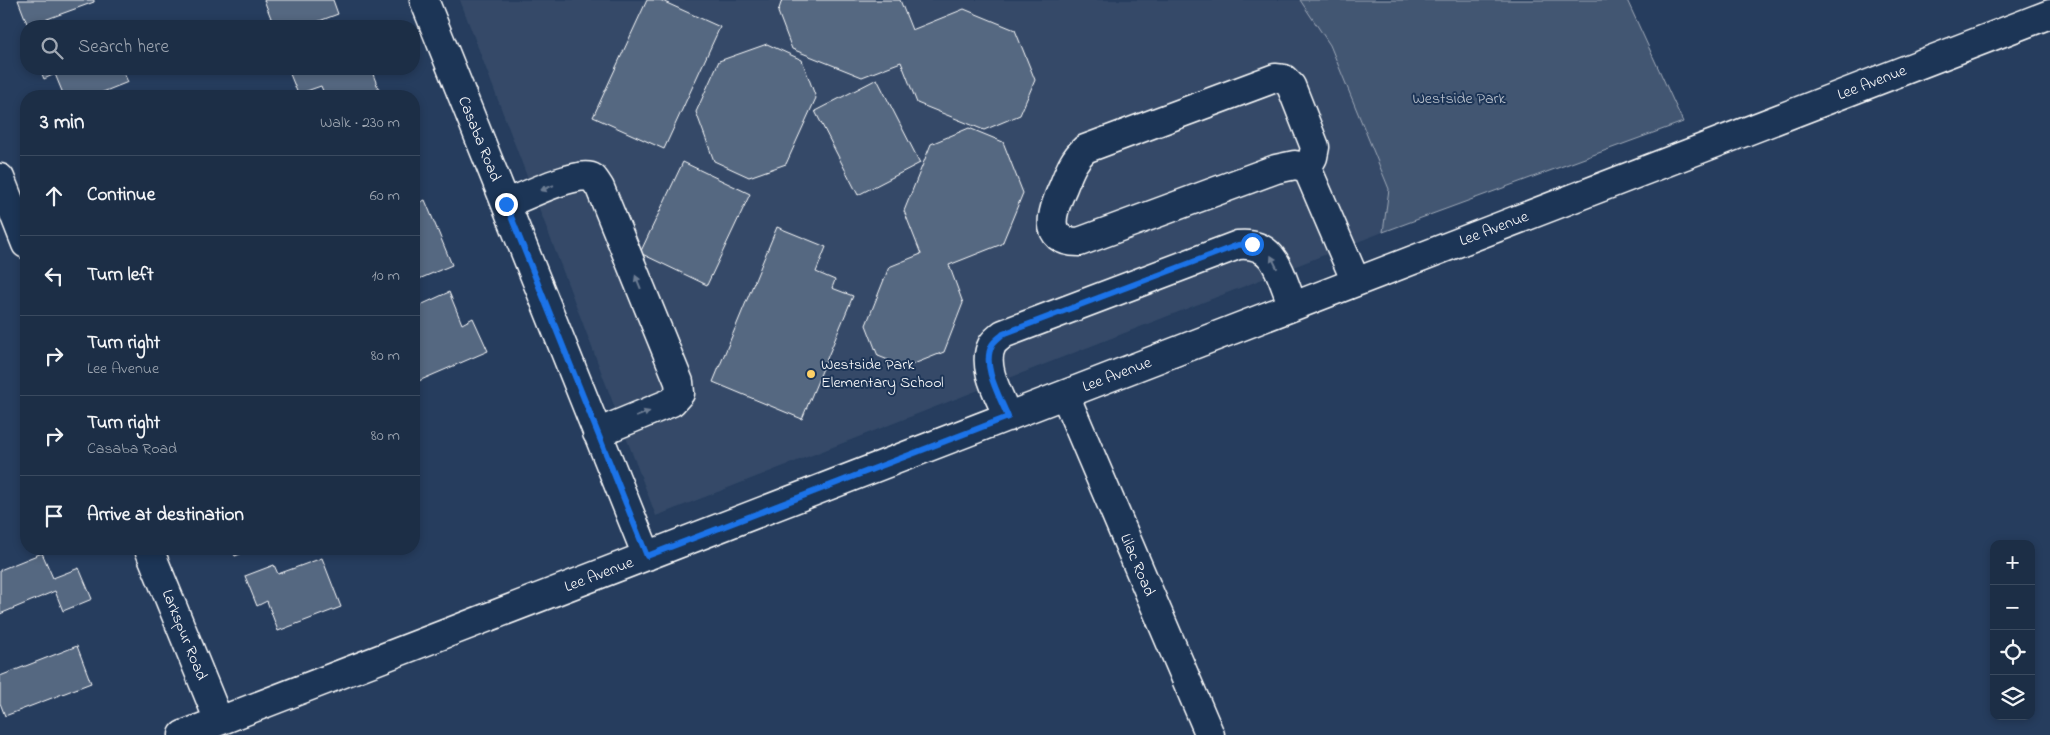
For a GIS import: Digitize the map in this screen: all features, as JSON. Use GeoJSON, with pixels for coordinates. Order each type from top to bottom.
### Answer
{"type":"FeatureCollection","features":[{"type":"Feature","properties":{"kind":"street","name":"Casaba Road"},"geometry":{"type":"LineString","coordinates":[[424,0],[647,556]]}},
{"type":"Feature","properties":{"kind":"street","name":"Lee Avenue"},"geometry":{"type":"LineString","coordinates":[[183,735],[2050,14]]}},
{"type":"Feature","properties":{"kind":"street"},"geometry":{"type":"LineString","coordinates":[[1275,78],[1284,79],[1291,86],[1314,147],[1313,157],[1307,168],[1295,165],[1276,169],[1079,242],[1070,242],[1060,237],[1051,220],[1052,212],[1075,158],[1085,150],[1275,78]]}},
{"type":"Feature","properties":{"kind":"street"},"geometry":{"type":"LineString","coordinates":[[1307,168],[1356,282]]}},
{"type":"Feature","properties":{"kind":"street"},"geometry":{"type":"LineString","coordinates":[[506,204],[571,178],[583,175],[592,178],[600,188],[679,382],[680,393],[672,402],[597,433]]}},
{"type":"Feature","properties":{"kind":"street"},"geometry":{"type":"LineString","coordinates":[[0,178],[20,229]]}},
{"type":"Feature","properties":{"kind":"street"},"geometry":{"type":"LineString","coordinates":[[1008,417],[992,377],[989,360],[992,345],[1003,334],[1238,245],[1252,244],[1263,248],[1271,255],[1293,306]]}},
{"type":"Feature","properties":{"kind":"street","name":"Lilac Road"},"geometry":{"type":"LineString","coordinates":[[1065,395],[1210,735]]}},
{"type":"Feature","properties":{"kind":"street","name":"Larkspur Road"},"geometry":{"type":"LineString","coordinates":[[151,555],[219,721]]}},
{"type":"Feature","properties":{"kind":"shaded area","name":"Westside Park Elementary School"},"geometry":{"type":"Polygon","coordinates":[[[460,0],[1300,0],[1330,45],[1389,189],[1383,232],[656,516],[460,0]]]}},
{"type":"Feature","properties":{"kind":"green space","name":"Westside Park"},"geometry":{"type":"Polygon","coordinates":[[[1300,0],[1627,0],[1683,122],[1383,232],[1389,189],[1330,45],[1300,0]]]}},
{"type":"Feature","properties":{"kind":"building"},"geometry":{"type":"Polygon","coordinates":[[[18,0],[94,0],[94,2],[44,20],[26,20],[18,0]]]}},
{"type":"Feature","properties":{"kind":"building"},"geometry":{"type":"Polygon","coordinates":[[[264,0],[333,0],[338,14],[322,20],[272,20],[264,0]]]}},
{"type":"Feature","properties":{"kind":"building"},"geometry":{"type":"Polygon","coordinates":[[[647,0],[660,0],[720,27],[664,149],[593,117],[647,0]]]}},
{"type":"Feature","properties":{"kind":"building"},"geometry":{"type":"Polygon","coordinates":[[[782,0],[900,0],[912,30],[964,9],[1015,30],[1035,80],[1020,115],[984,130],[917,103],[901,62],[862,77],[792,49],[778,12],[782,0]]]}},
{"type":"Feature","properties":{"kind":"building"},"geometry":{"type":"Polygon","coordinates":[[[767,44],[802,60],[816,98],[786,164],[749,177],[714,161],[696,112],[719,61],[767,44]]]}},
{"type":"Feature","properties":{"kind":"building"},"geometry":{"type":"Polygon","coordinates":[[[42,75],[53,75],[44,79],[42,75]]]}},
{"type":"Feature","properties":{"kind":"building"},"geometry":{"type":"Polygon","coordinates":[[[55,75],[125,75],[128,82],[108,90],[62,90],[55,75]]]}},
{"type":"Feature","properties":{"kind":"building"},"geometry":{"type":"Polygon","coordinates":[[[290,75],[373,75],[379,90],[323,90],[321,86],[310,90],[296,90],[290,75]]]}},
{"type":"Feature","properties":{"kind":"building"},"geometry":{"type":"Polygon","coordinates":[[[877,79],[920,163],[858,195],[815,111],[877,79]]]}},
{"type":"Feature","properties":{"kind":"building"},"geometry":{"type":"Polygon","coordinates":[[[969,128],[1003,142],[1023,193],[1002,244],[949,265],[963,303],[944,352],[906,367],[878,356],[866,325],[889,267],[921,254],[904,211],[931,144],[969,128]]]}},
{"type":"Feature","properties":{"kind":"building"},"geometry":{"type":"Polygon","coordinates":[[[683,162],[750,194],[707,285],[640,253],[683,162]]]}},
{"type":"Feature","properties":{"kind":"building"},"geometry":{"type":"Polygon","coordinates":[[[425,200],[452,265],[420,279],[420,202],[425,200]]]}},
{"type":"Feature","properties":{"kind":"building"},"geometry":{"type":"Polygon","coordinates":[[[777,227],[826,247],[816,272],[835,280],[832,288],[853,296],[802,419],[713,382],[777,227]]]}},
{"type":"Feature","properties":{"kind":"building"},"geometry":{"type":"Polygon","coordinates":[[[449,292],[462,324],[473,318],[488,351],[420,380],[420,305],[449,292]]]}},
{"type":"Feature","properties":{"kind":"building"},"geometry":{"type":"Polygon","coordinates":[[[37,555],[43,555],[53,578],[79,568],[92,599],[63,611],[55,591],[0,614],[0,570],[37,555]]]}},
{"type":"Feature","properties":{"kind":"building"},"geometry":{"type":"Polygon","coordinates":[[[322,558],[341,607],[278,631],[267,601],[257,606],[245,576],[274,565],[278,574],[322,558]]]}},
{"type":"Feature","properties":{"kind":"building"},"geometry":{"type":"Polygon","coordinates":[[[77,646],[91,683],[5,716],[0,703],[0,676],[77,646]]]}},
{"type":"Feature","properties":{"kind":"place","name":"Westside Park Elementary School"},"geometry":{"type":"Point","coordinates":[811,374]}},
{"type":"Feature","properties":{"kind":"route"},"geometry":{"type":"LineString","coordinates":[[506,204],[647,556],[1008,417],[992,377],[989,360],[992,345],[1003,334],[1238,245],[1252,244]]}}]}
